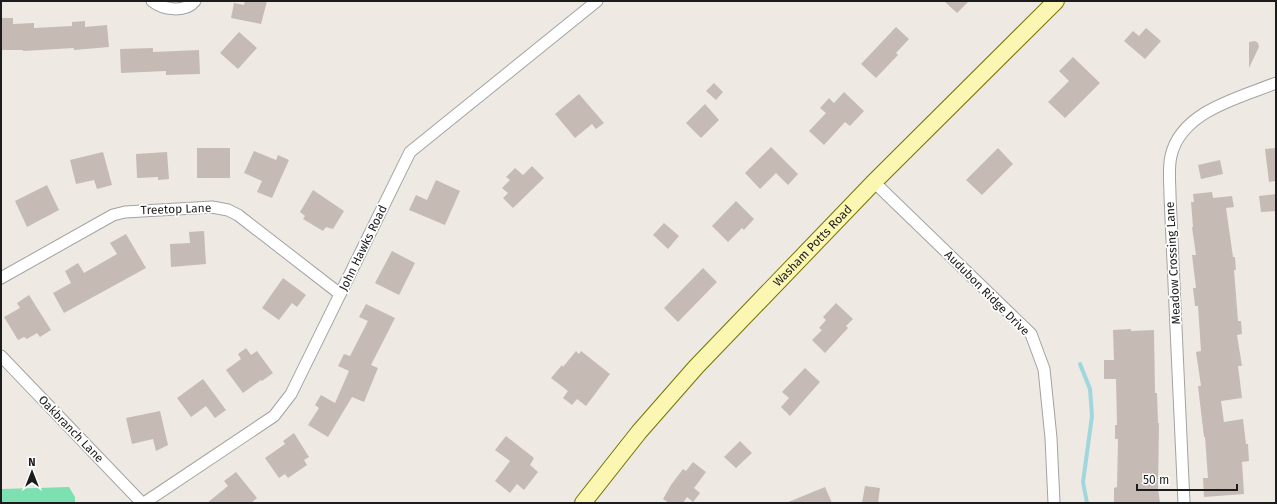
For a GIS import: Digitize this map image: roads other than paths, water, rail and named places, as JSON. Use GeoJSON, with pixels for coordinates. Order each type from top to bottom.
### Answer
{"type":"FeatureCollection","features":[{"type":"Feature","properties":{"kind":"street"},"geometry":{"type":"LineString","coordinates":[[152,1],[156,5],[180,9],[193,4],[195,1]]}},
{"type":"Feature","properties":{"kind":"street","name":"John Hawks Road"},"geometry":{"type":"LineString","coordinates":[[143,503],[274,416],[291,394],[410,152],[597,1]]}},
{"type":"Feature","properties":{"kind":"street","name":"Washam Potts Road"},"geometry":{"type":"LineString","coordinates":[[583,503],[639,432],[696,367],[874,182],[1056,1]]}},
{"type":"Feature","properties":{"kind":"street","name":"Meadow Crossing Lane"},"geometry":{"type":"LineString","coordinates":[[1184,503],[1170,196],[1171,156],[1176,142],[1194,119],[1206,112],[1276,83]]}},
{"type":"Feature","properties":{"kind":"street","name":"Audubon Ridge Drive"},"geometry":{"type":"LineString","coordinates":[[874,182],[1031,334],[1044,368],[1051,438],[1054,503]]}},
{"type":"Feature","properties":{"kind":"street","name":"Treetop Lane"},"geometry":{"type":"LineString","coordinates":[[1,278],[113,215],[125,212],[212,207],[228,210],[238,215],[340,294]]}},
{"type":"Feature","properties":{"kind":"street","name":"Oakbranch Lane"},"geometry":{"type":"LineString","coordinates":[[1,356],[143,503]]}},
{"type":"Feature","properties":{"kind":"waterway"},"geometry":{"type":"LineString","coordinates":[[1080,364],[1090,389],[1092,416],[1083,482],[1087,503]]}}]}
